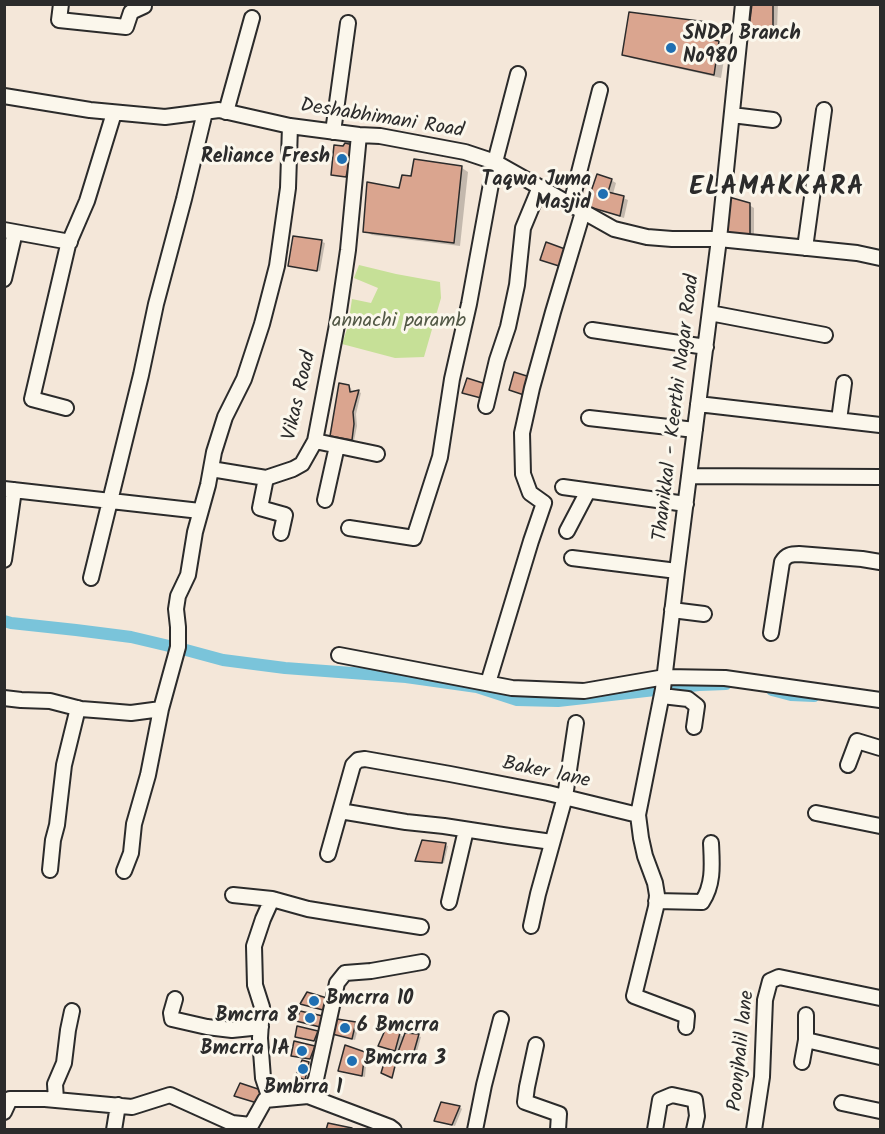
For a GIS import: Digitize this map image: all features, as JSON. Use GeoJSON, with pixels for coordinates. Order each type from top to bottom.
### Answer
{"type":"FeatureCollection","features":[{"type":"Feature","properties":{"kind":"street"},"geometry":{"type":"LineString","coordinates":[[61,4],[59,20],[126,27],[131,12],[144,4]]}},
{"type":"Feature","properties":{"kind":"street","name":"Thanikkal - Keerthi Nagar Road"},"geometry":{"type":"LineString","coordinates":[[638,815],[660,711],[719,239],[743,4]]}},
{"type":"Feature","properties":{"kind":"street"},"geometry":{"type":"LineString","coordinates":[[226,112],[252,18]]}},
{"type":"Feature","properties":{"kind":"street"},"geometry":{"type":"LineString","coordinates":[[333,132],[348,23]]}},
{"type":"Feature","properties":{"kind":"street"},"geometry":{"type":"LineString","coordinates":[[349,528],[414,538],[440,457],[452,379],[469,304],[495,162],[518,74]]}},
{"type":"Feature","properties":{"kind":"street"},"geometry":{"type":"LineString","coordinates":[[570,204],[600,90]]}},
{"type":"Feature","properties":{"kind":"street","name":"Deshabhimani Road"},"geometry":{"type":"LineString","coordinates":[[4,96],[165,117],[219,110],[290,126],[380,136],[465,152],[495,162],[614,229],[647,237],[719,239],[857,253],[880,258]]}},
{"type":"Feature","properties":{"kind":"street"},"geometry":{"type":"LineString","coordinates":[[805,248],[824,110]]}},
{"type":"Feature","properties":{"kind":"street"},"geometry":{"type":"LineString","coordinates":[[66,408],[32,399],[70,242],[87,201],[114,112]]}},
{"type":"Feature","properties":{"kind":"street"},"geometry":{"type":"LineString","coordinates":[[91,578],[156,304],[205,112]]}},
{"type":"Feature","properties":{"kind":"street"},"geometry":{"type":"LineString","coordinates":[[732,115],[773,120]]}},
{"type":"Feature","properties":{"kind":"street"},"geometry":{"type":"LineString","coordinates":[[124,871],[131,853],[134,824],[178,647],[176,609],[178,596],[188,575],[195,532],[214,452],[225,417],[244,379],[262,324],[277,266],[288,188],[290,126]]}},
{"type":"Feature","properties":{"kind":"street","name":"Vikas Road"},"geometry":{"type":"LineString","coordinates":[[211,469],[266,478],[302,464],[315,441],[337,326],[348,250],[359,135]]}},
{"type":"Feature","properties":{"kind":"street"},"geometry":{"type":"LineString","coordinates":[[486,406],[517,285],[523,228],[540,187]]}},
{"type":"Feature","properties":{"kind":"street"},"geometry":{"type":"LineString","coordinates":[[488,683],[544,503],[530,493],[523,474],[522,433],[532,388],[583,212]]}},
{"type":"Feature","properties":{"kind":"street"},"geometry":{"type":"LineString","coordinates":[[4,279],[10,231],[70,242]]}},
{"type":"Feature","properties":{"kind":"street"},"geometry":{"type":"LineString","coordinates":[[710,313],[825,335]]}},
{"type":"Feature","properties":{"kind":"street"},"geometry":{"type":"LineString","coordinates":[[592,330],[706,346]]}},
{"type":"Feature","properties":{"kind":"street"},"geometry":{"type":"LineString","coordinates":[[839,420],[844,382]]}},
{"type":"Feature","properties":{"kind":"street"},"geometry":{"type":"LineString","coordinates":[[698,405],[880,425]]}},
{"type":"Feature","properties":{"kind":"street"},"geometry":{"type":"LineString","coordinates":[[589,418],[695,430]]}},
{"type":"Feature","properties":{"kind":"street"},"geometry":{"type":"LineString","coordinates":[[315,441],[377,454]]}},
{"type":"Feature","properties":{"kind":"street"},"geometry":{"type":"LineString","coordinates":[[325,500],[337,446]]}},
{"type":"Feature","properties":{"kind":"street"},"geometry":{"type":"LineString","coordinates":[[689,477],[880,477]]}},
{"type":"Feature","properties":{"kind":"street"},"geometry":{"type":"LineString","coordinates":[[266,478],[260,508],[285,515],[281,533]]}},
{"type":"Feature","properties":{"kind":"street"},"geometry":{"type":"LineString","coordinates":[[563,487],[686,504]]}},
{"type":"Feature","properties":{"kind":"street"},"geometry":{"type":"LineString","coordinates":[[4,560],[9,489],[200,512]]}},
{"type":"Feature","properties":{"kind":"street"},"geometry":{"type":"LineString","coordinates":[[567,531],[588,491]]}},
{"type":"Feature","properties":{"kind":"street"},"geometry":{"type":"LineString","coordinates":[[771,633],[782,562],[786,557],[799,554],[880,562]]}},
{"type":"Feature","properties":{"kind":"street"},"geometry":{"type":"LineString","coordinates":[[572,558],[676,571]]}},
{"type":"Feature","properties":{"kind":"street"},"geometry":{"type":"LineString","coordinates":[[672,610],[704,614]]}},
{"type":"Feature","properties":{"kind":"street"},"geometry":{"type":"LineString","coordinates":[[339,655],[512,688],[584,691],[663,687],[725,678],[880,700]]}},
{"type":"Feature","properties":{"kind":"street"},"geometry":{"type":"LineString","coordinates":[[663,687],[697,706],[694,727]]}},
{"type":"Feature","properties":{"kind":"street"},"geometry":{"type":"LineString","coordinates":[[4,698],[50,701],[78,708],[131,713],[161,709]]}},
{"type":"Feature","properties":{"kind":"street"},"geometry":{"type":"LineString","coordinates":[[50,870],[64,765],[78,708]]}},
{"type":"Feature","properties":{"kind":"street"},"geometry":{"type":"LineString","coordinates":[[531,926],[565,797],[576,723]]}},
{"type":"Feature","properties":{"kind":"street"},"geometry":{"type":"LineString","coordinates":[[848,765],[857,741],[880,748]]}},
{"type":"Feature","properties":{"kind":"street","name":"Baker lane"},"geometry":{"type":"LineString","coordinates":[[328,854],[353,765],[358,760],[365,759],[565,797],[638,815]]}},
{"type":"Feature","properties":{"kind":"street"},"geometry":{"type":"LineString","coordinates":[[340,811],[552,842]]}},
{"type":"Feature","properties":{"kind":"street"},"geometry":{"type":"LineString","coordinates":[[816,813],[880,826]]}},
{"type":"Feature","properties":{"kind":"street"},"geometry":{"type":"LineString","coordinates":[[638,815],[643,847],[656,883],[656,907],[634,996],[687,1016],[686,1027]]}},
{"type":"Feature","properties":{"kind":"street"},"geometry":{"type":"LineString","coordinates":[[449,902],[466,830]]}},
{"type":"Feature","properties":{"kind":"street"},"geometry":{"type":"LineString","coordinates":[[656,901],[702,902],[712,878],[711,843]]}},
{"type":"Feature","properties":{"kind":"street"},"geometry":{"type":"LineString","coordinates":[[233,895],[272,899],[336,914],[421,927]]}},
{"type":"Feature","properties":{"kind":"street"},"geometry":{"type":"LineString","coordinates":[[270,1099],[263,1078],[260,1038],[262,1007],[255,985],[254,946],[272,899]]}},
{"type":"Feature","properties":{"kind":"street"},"geometry":{"type":"LineString","coordinates":[[308,1096],[316,1079],[337,983],[345,973],[422,962]]}},
{"type":"Feature","properties":{"kind":"street","name":"Poonjhalil lane"},"geometry":{"type":"LineString","coordinates":[[754,1130],[762,1077],[765,1000],[770,981],[779,977],[880,999]]}},
{"type":"Feature","properties":{"kind":"street"},"geometry":{"type":"LineString","coordinates":[[175,999],[171,1013],[172,1019],[232,1030],[261,1027]]}},
{"type":"Feature","properties":{"kind":"street"},"geometry":{"type":"LineString","coordinates":[[56,1100],[55,1084],[64,1063],[72,1011]]}},
{"type":"Feature","properties":{"kind":"street"},"geometry":{"type":"LineString","coordinates":[[802,1062],[806,1040],[806,1014]]}},
{"type":"Feature","properties":{"kind":"street"},"geometry":{"type":"LineString","coordinates":[[475,1130],[501,1019]]}},
{"type":"Feature","properties":{"kind":"street"},"geometry":{"type":"LineString","coordinates":[[806,1040],[880,1057]]}},
{"type":"Feature","properties":{"kind":"street"},"geometry":{"type":"LineString","coordinates":[[536,1045],[525,1102],[559,1114],[558,1130]]}},
{"type":"Feature","properties":{"kind":"street"},"geometry":{"type":"LineString","coordinates":[[4,1112],[10,1099],[45,1099],[132,1107],[170,1095],[232,1124],[252,1127],[265,1100],[308,1096],[394,1130]]}},
{"type":"Feature","properties":{"kind":"street"},"geometry":{"type":"LineString","coordinates":[[655,1130],[660,1100],[672,1095],[695,1100],[694,1130]]}},
{"type":"Feature","properties":{"kind":"street"},"geometry":{"type":"LineString","coordinates":[[842,1103],[880,1111]]}},
{"type":"Feature","properties":{"kind":"street"},"geometry":{"type":"LineString","coordinates":[[114,1130],[118,1105]]}},
{"type":"Feature","properties":{"kind":"green space","name":"annachi paramb"},"geometry":{"type":"Polygon","coordinates":[[[359,265],[440,282],[441,298],[424,357],[395,358],[342,344],[348,326],[352,299],[371,303],[378,288],[354,278],[359,265]]]}},
{"type":"Feature","properties":{"kind":"building"},"geometry":{"type":"Polygon","coordinates":[[[752,4],[773,4],[773,27],[749,28],[752,4]]]}},
{"type":"Feature","properties":{"kind":"building","name":"SNDP Branch No980"},"geometry":{"type":"Polygon","coordinates":[[[629,12],[707,22],[706,39],[719,41],[714,75],[622,55],[629,12]]]}},
{"type":"Feature","properties":{"kind":"building","name":"Reliance Fresh"},"geometry":{"type":"Polygon","coordinates":[[[345,143],[353,145],[352,158],[346,177],[331,175],[334,145],[343,146],[345,143]]]}},
{"type":"Feature","properties":{"kind":"building"},"geometry":{"type":"Polygon","coordinates":[[[414,159],[462,166],[454,243],[363,232],[367,182],[399,188],[402,175],[411,176],[414,159]]]}},
{"type":"Feature","properties":{"kind":"building","name":"Taqwa Juma Masjid"},"geometry":{"type":"Polygon","coordinates":[[[597,174],[612,179],[608,192],[624,196],[620,216],[586,206],[597,174]]]}},
{"type":"Feature","properties":{"kind":"building"},"geometry":{"type":"Polygon","coordinates":[[[729,197],[750,203],[750,235],[724,234],[729,197]]]}},
{"type":"Feature","properties":{"kind":"building"},"geometry":{"type":"Polygon","coordinates":[[[293,236],[322,240],[317,271],[288,266],[293,236]]]}},
{"type":"Feature","properties":{"kind":"building"},"geometry":{"type":"Polygon","coordinates":[[[546,242],[565,249],[559,266],[540,260],[546,242]]]}},
{"type":"Feature","properties":{"kind":"building"},"geometry":{"type":"Polygon","coordinates":[[[514,372],[530,377],[524,395],[509,390],[514,372]]]}},
{"type":"Feature","properties":{"kind":"building"},"geometry":{"type":"Polygon","coordinates":[[[467,378],[486,384],[481,398],[462,393],[467,378]]]}},
{"type":"Feature","properties":{"kind":"building"},"geometry":{"type":"Polygon","coordinates":[[[339,383],[349,385],[350,392],[359,390],[353,412],[352,440],[330,436],[339,383]]]}},
{"type":"Feature","properties":{"kind":"building"},"geometry":{"type":"Polygon","coordinates":[[[422,840],[446,843],[442,863],[415,861],[422,840]]]}},
{"type":"Feature","properties":{"kind":"building","name":"Bmcrra 10"},"geometry":{"type":"Polygon","coordinates":[[[307,992],[327,998],[323,1010],[300,1004],[307,992]]]}},
{"type":"Feature","properties":{"kind":"building","name":"Bmcrra 8"},"geometry":{"type":"Polygon","coordinates":[[[300,1011],[323,1016],[320,1027],[296,1021],[300,1011]]]}},
{"type":"Feature","properties":{"kind":"building","name":"6 Bmcrra"},"geometry":{"type":"Polygon","coordinates":[[[337,1019],[356,1022],[352,1039],[332,1034],[337,1019]]]}},
{"type":"Feature","properties":{"kind":"building"},"geometry":{"type":"Polygon","coordinates":[[[297,1026],[318,1031],[314,1041],[295,1037],[297,1026]]]}},
{"type":"Feature","properties":{"kind":"building"},"geometry":{"type":"Polygon","coordinates":[[[386,1028],[400,1033],[395,1051],[378,1046],[386,1028]]]}},
{"type":"Feature","properties":{"kind":"building"},"geometry":{"type":"Polygon","coordinates":[[[405,1033],[419,1034],[413,1055],[398,1052],[405,1033]]]}},
{"type":"Feature","properties":{"kind":"building","name":"Bmcrra 1A"},"geometry":{"type":"Polygon","coordinates":[[[294,1041],[315,1046],[310,1059],[291,1056],[294,1041]]]}},
{"type":"Feature","properties":{"kind":"building","name":"Bmcrra 3"},"geometry":{"type":"Polygon","coordinates":[[[345,1045],[365,1052],[362,1076],[338,1071],[345,1045]]]}},
{"type":"Feature","properties":{"kind":"building","name":"Bmbrra 1"},"geometry":{"type":"Polygon","coordinates":[[[302,1060],[309,1062],[305,1080],[296,1076],[302,1060]]]}},
{"type":"Feature","properties":{"kind":"building"},"geometry":{"type":"Polygon","coordinates":[[[385,1060],[396,1062],[392,1078],[381,1073],[385,1060]]]}},
{"type":"Feature","properties":{"kind":"building"},"geometry":{"type":"Polygon","coordinates":[[[240,1083],[261,1090],[257,1103],[234,1096],[240,1083]]]}},
{"type":"Feature","properties":{"kind":"building"},"geometry":{"type":"Polygon","coordinates":[[[441,1102],[460,1106],[452,1125],[434,1121],[441,1102]]]}},
{"type":"Feature","properties":{"kind":"building"},"geometry":{"type":"Polygon","coordinates":[[[328,1123],[352,1128],[352,1130],[326,1130],[328,1123]]]}},
{"type":"Feature","properties":{"kind":"waterway"},"geometry":{"type":"LineString","coordinates":[[4,621],[131,637],[223,660],[285,668],[406,677],[477,687],[517,700],[558,701],[726,684]]}},
{"type":"Feature","properties":{"kind":"waterway"},"geometry":{"type":"LineString","coordinates":[[772,690],[791,695],[814,696]]}},
{"type":"Feature","properties":{"kind":"place","name":"SNDP Branch No980"},"geometry":{"type":"Point","coordinates":[671,48]}},
{"type":"Feature","properties":{"kind":"place","name":"Reliance Fresh"},"geometry":{"type":"Point","coordinates":[342,159]}},
{"type":"Feature","properties":{"kind":"place","name":"Taqwa Juma Masjid"},"geometry":{"type":"Point","coordinates":[603,194]}},
{"type":"Feature","properties":{"kind":"place","name":"Bmcrra 10"},"geometry":{"type":"Point","coordinates":[314,1001]}},
{"type":"Feature","properties":{"kind":"place","name":"Bmcrra 8"},"geometry":{"type":"Point","coordinates":[310,1018]}},
{"type":"Feature","properties":{"kind":"place","name":"6 Bmcrra"},"geometry":{"type":"Point","coordinates":[345,1028]}},
{"type":"Feature","properties":{"kind":"place","name":"Bmcrra 1A"},"geometry":{"type":"Point","coordinates":[302,1051]}},
{"type":"Feature","properties":{"kind":"place","name":"Bmcrra 3"},"geometry":{"type":"Point","coordinates":[352,1061]}},
{"type":"Feature","properties":{"kind":"place","name":"Bmbrra 1"},"geometry":{"type":"Point","coordinates":[303,1069]}},
{"type":"Feature","properties":{"kind":"district","name":"ELAMAKKARA"},"geometry":{"type":"Point","coordinates":[777,190]}}]}
